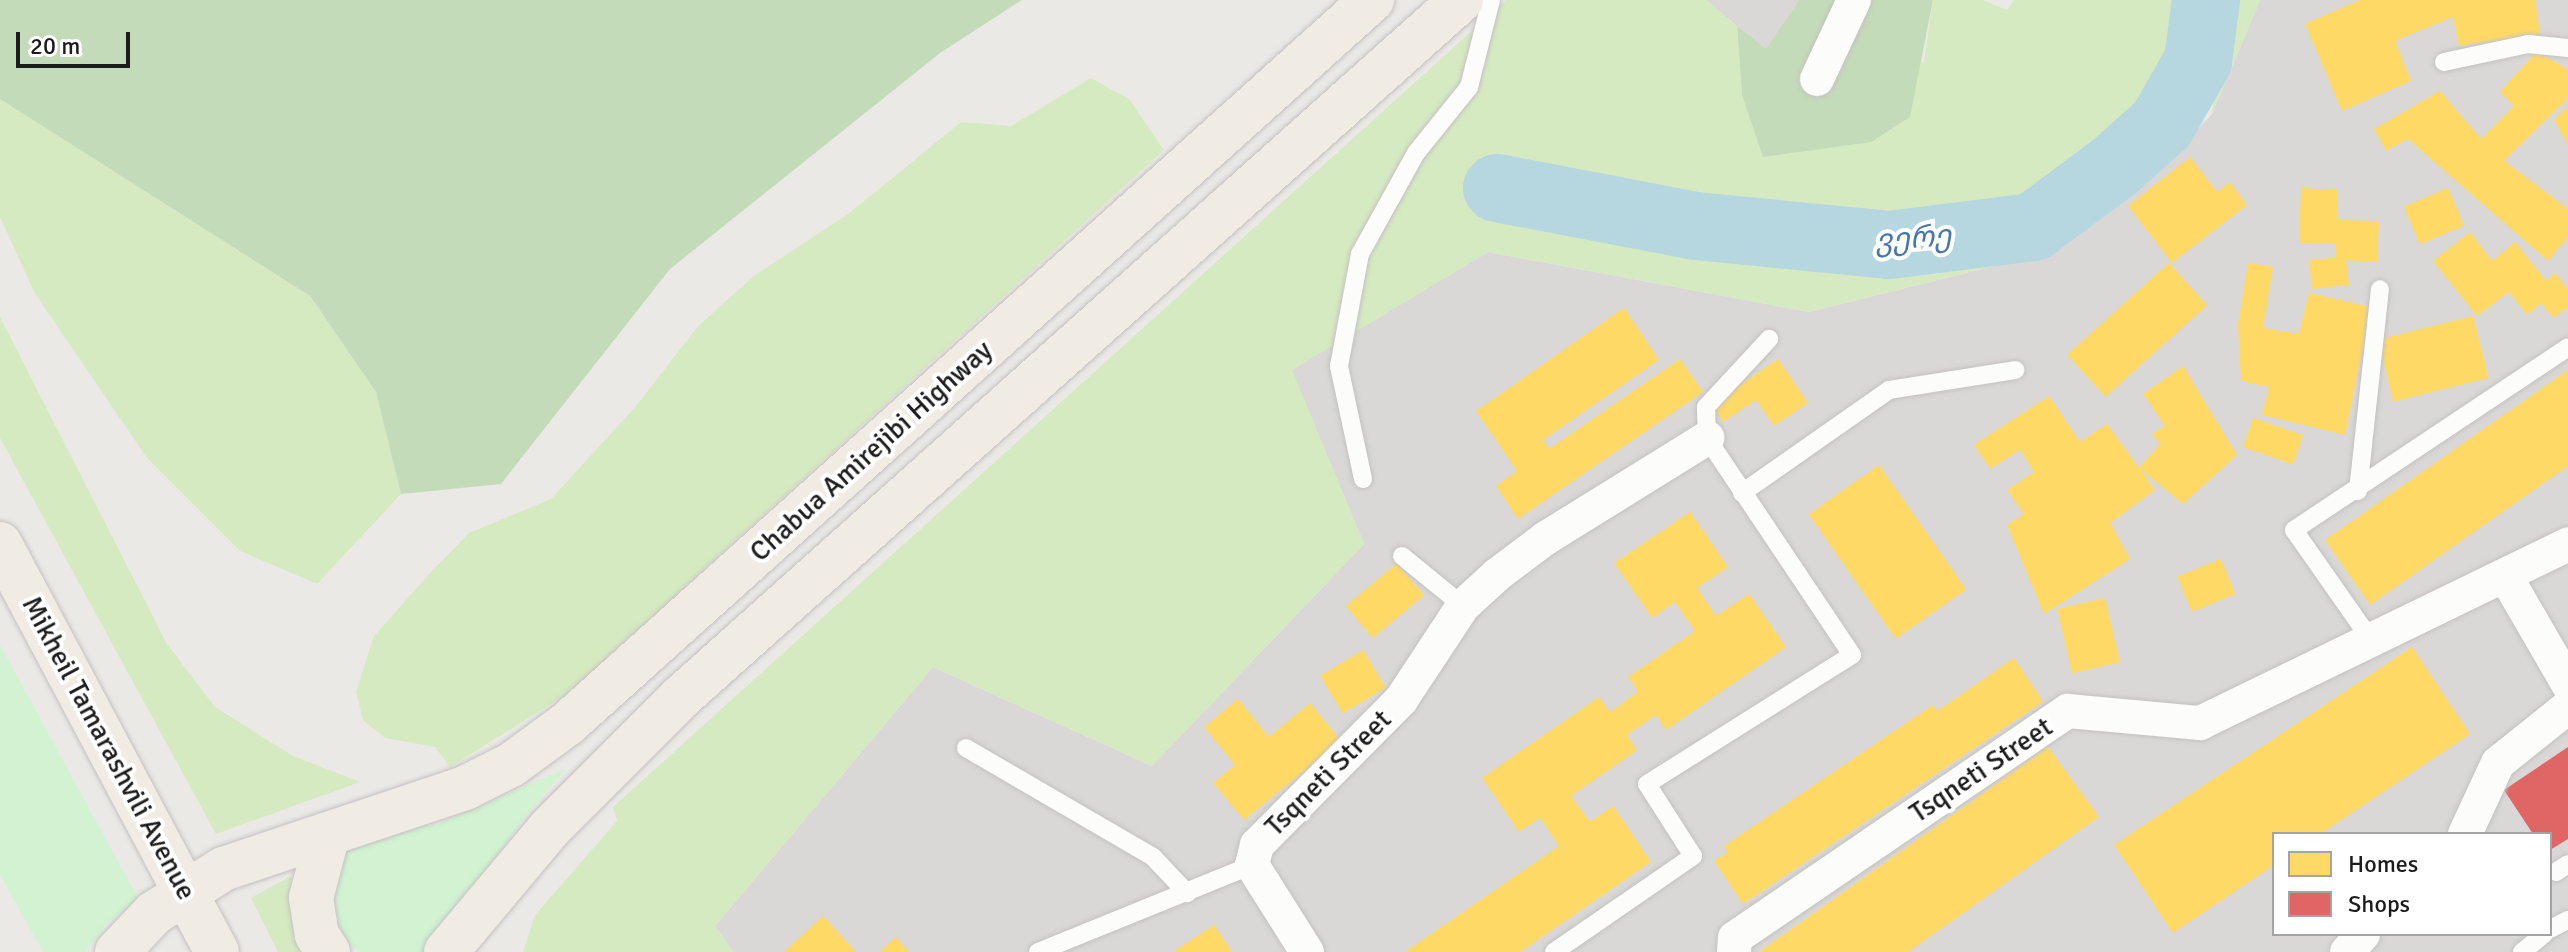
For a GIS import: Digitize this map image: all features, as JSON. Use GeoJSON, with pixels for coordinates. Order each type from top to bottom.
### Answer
{"type":"FeatureCollection","features":[{"type":"Feature","properties":{"kind":"main road","name":"Chabua Amirejibi Highway"},"geometry":{"type":"LineString","coordinates":[[117,952],[184,890],[264,852],[465,788],[511,765],[567,724],[1372,0]]}},
{"type":"Feature","properties":{"kind":"main road","name":"Chabua Amirejibi Highway"},"geometry":{"type":"LineString","coordinates":[[550,828],[681,697],[1461,0]]}},
{"type":"Feature","properties":{"kind":"main road","name":"Mikheil Tamarashvili Avenue"},"geometry":{"type":"LineString","coordinates":[[0,544],[217,952]]}},
{"type":"Feature","properties":{"kind":"main road"},"geometry":{"type":"LineString","coordinates":[[446,952],[550,828]]}},
{"type":"Feature","properties":{"kind":"main road"},"geometry":{"type":"LineString","coordinates":[[484,952],[550,828]]}},
{"type":"Feature","properties":{"kind":"main road"},"geometry":{"type":"LineString","coordinates":[[328,834],[311,898],[317,935],[328,952]]}},
{"type":"Feature","properties":{"kind":"street"},"geometry":{"type":"LineString","coordinates":[[1817,79],[1854,0]]}},
{"type":"Feature","properties":{"kind":"street","name":"Tsqneti Street"},"geometry":{"type":"LineString","coordinates":[[1307,952],[1252,865],[1257,845],[1401,700],[1463,606],[1546,538],[1707,438]]}},
{"type":"Feature","properties":{"kind":"street","name":"Tsqneti Street"},"geometry":{"type":"LineString","coordinates":[[1734,952],[1735,938],[2068,711],[2200,723],[2506,577],[2568,544]]}},
{"type":"Feature","properties":{"kind":"street"},"geometry":{"type":"LineString","coordinates":[[2506,577],[2568,684]]}},
{"type":"Feature","properties":{"kind":"street"},"geometry":{"type":"LineString","coordinates":[[2466,832],[2498,763],[2568,707]]}},
{"type":"Feature","properties":{"kind":"street"},"geometry":{"type":"LineString","coordinates":[[2347,952],[2361,936]]}},
{"type":"Feature","properties":{"kind":"lane"},"geometry":{"type":"LineString","coordinates":[[1363,479],[1339,366],[1360,254],[1416,153],[1469,87],[1491,0]]}},
{"type":"Feature","properties":{"kind":"lane"},"geometry":{"type":"LineString","coordinates":[[2444,62],[2528,44],[2568,48]]}},
{"type":"Feature","properties":{"kind":"lane"},"geometry":{"type":"LineString","coordinates":[[2358,491],[2380,289]]}},
{"type":"Feature","properties":{"kind":"lane"},"geometry":{"type":"LineString","coordinates":[[1554,952],[1693,856],[1647,784],[1852,655],[1707,438],[1706,407],[1769,339]]}},
{"type":"Feature","properties":{"kind":"lane"},"geometry":{"type":"LineString","coordinates":[[2371,640],[2294,530],[2358,491],[2568,347]]}},
{"type":"Feature","properties":{"kind":"lane"},"geometry":{"type":"LineString","coordinates":[[1742,493],[1889,390],[2015,370]]}},
{"type":"Feature","properties":{"kind":"lane"},"geometry":{"type":"LineString","coordinates":[[1402,556],[1463,606]]}},
{"type":"Feature","properties":{"kind":"lane"},"geometry":{"type":"LineString","coordinates":[[966,748],[1153,857],[1187,893]]}},
{"type":"Feature","properties":{"kind":"lane"},"geometry":{"type":"LineString","coordinates":[[1038,952],[1252,865]]}},
{"type":"Feature","properties":{"kind":"lane"},"geometry":{"type":"LineString","coordinates":[[2522,952],[2542,936]]}},
{"type":"Feature","properties":{"kind":"shaded area"},"geometry":{"type":"Polygon","coordinates":[[[1706,0],[1799,0],[1766,50],[1706,0]]]}},
{"type":"Feature","properties":{"kind":"shaded area"},"geometry":{"type":"Polygon","coordinates":[[[2260,0],[2568,0],[2568,952],[733,952],[715,926],[933,667],[1152,766],[1364,544],[1291,370],[1488,252],[1809,312],[1994,266],[2144,185],[2212,114],[2260,0]]]}},
{"type":"Feature","properties":{"kind":"green space"},"geometry":{"type":"Polygon","coordinates":[[[0,0],[1022,0],[940,53],[670,269],[501,484],[401,494],[376,392],[310,296],[0,99],[0,0]]]}},
{"type":"Feature","properties":{"kind":"green space"},"geometry":{"type":"Polygon","coordinates":[[[1506,0],[1706,0],[1737,26],[1742,95],[1924,62],[1933,0],[1983,0],[2007,10],[2014,0],[2179,0],[2175,34],[2139,116],[2016,216],[1887,223],[1499,169],[1494,208],[1867,264],[1994,266],[1809,312],[1488,252],[1292,370],[1364,544],[1152,766],[933,667],[715,926],[733,952],[523,952],[535,915],[617,821],[613,807],[1506,0]]]}},
{"type":"Feature","properties":{"kind":"green space"},"geometry":{"type":"Polygon","coordinates":[[[1799,0],[1933,0],[1910,117],[1871,142],[1763,157],[1742,95],[1737,26],[1766,49],[1799,0]]]}},
{"type":"Feature","properties":{"kind":"green space"},"geometry":{"type":"Polygon","coordinates":[[[2228,0],[2260,0],[2212,114],[2228,0]]]}},
{"type":"Feature","properties":{"kind":"green space"},"geometry":{"type":"Polygon","coordinates":[[[1091,78],[1129,99],[1164,150],[567,694],[450,767],[435,747],[385,738],[363,720],[356,692],[374,636],[469,533],[551,499],[637,405],[698,326],[755,275],[847,215],[961,122],[1011,126],[1091,78]]]}},
{"type":"Feature","properties":{"kind":"green space"},"geometry":{"type":"Polygon","coordinates":[[[0,99],[310,296],[376,392],[401,494],[317,584],[240,551],[147,458],[34,292],[0,217],[0,99]]]}},
{"type":"Feature","properties":{"kind":"green space"},"geometry":{"type":"Polygon","coordinates":[[[0,317],[167,644],[215,707],[293,756],[360,782],[216,834],[0,438],[0,317]]]}},
{"type":"Feature","properties":{"kind":"green space"},"geometry":{"type":"Polygon","coordinates":[[[0,645],[139,900],[109,921],[85,952],[43,952],[0,875],[0,645]]]}},
{"type":"Feature","properties":{"kind":"green space"},"geometry":{"type":"Polygon","coordinates":[[[567,768],[530,810],[426,952],[358,952],[340,938],[334,929],[332,870],[347,849],[393,831],[436,825],[567,768]]]}},
{"type":"Feature","properties":{"kind":"green space"},"geometry":{"type":"Polygon","coordinates":[[[291,876],[293,927],[308,952],[278,952],[251,898],[291,876]]]}},
{"type":"Feature","properties":{"kind":"building: Homes"},"geometry":{"type":"Polygon","coordinates":[[[2360,0],[2535,0],[2540,34],[2459,46],[2453,17],[2395,41],[2411,81],[2342,111],[2305,24],[2360,0]]]}},
{"type":"Feature","properties":{"kind":"building: Homes"},"geometry":{"type":"Polygon","coordinates":[[[2537,51],[2568,70],[2568,98],[2504,161],[2568,209],[2568,237],[2548,261],[2408,139],[2386,151],[2374,129],[2440,91],[2481,139],[2514,106],[2500,92],[2537,51]]]}},
{"type":"Feature","properties":{"kind":"building: Homes"},"geometry":{"type":"Polygon","coordinates":[[[2568,106],[2568,145],[2554,120],[2568,106]]]}},
{"type":"Feature","properties":{"kind":"building: Homes"},"geometry":{"type":"Polygon","coordinates":[[[2190,157],[2217,192],[2230,182],[2247,205],[2172,263],[2128,206],[2190,157]]]}},
{"type":"Feature","properties":{"kind":"building: Homes"},"geometry":{"type":"Polygon","coordinates":[[[2301,188],[2338,190],[2337,220],[2379,221],[2377,262],[2346,260],[2349,285],[2312,289],[2309,260],[2335,258],[2336,244],[2299,243],[2301,188]]]}},
{"type":"Feature","properties":{"kind":"building: Homes"},"geometry":{"type":"Polygon","coordinates":[[[2448,188],[2464,226],[2420,244],[2404,207],[2448,188]]]}},
{"type":"Feature","properties":{"kind":"building: Homes"},"geometry":{"type":"Polygon","coordinates":[[[2470,232],[2492,261],[2515,242],[2546,281],[2555,273],[2568,290],[2568,307],[2553,318],[2541,303],[2527,315],[2509,292],[2477,316],[2433,261],[2470,232]]]}},
{"type":"Feature","properties":{"kind":"building: Homes"},"geometry":{"type":"Polygon","coordinates":[[[2169,263],[2207,305],[2105,397],[2067,355],[2169,263]]]}},
{"type":"Feature","properties":{"kind":"building: Homes"},"geometry":{"type":"Polygon","coordinates":[[[2248,263],[2273,267],[2263,328],[2299,334],[2309,293],[2371,307],[2345,435],[2262,415],[2269,387],[2241,381],[2238,324],[2248,263]]]}},
{"type":"Feature","properties":{"kind":"building: Homes"},"geometry":{"type":"Polygon","coordinates":[[[1624,308],[1659,360],[1543,440],[1549,449],[1680,359],[1703,392],[1518,519],[1496,486],[1517,471],[1476,411],[1624,308]]]}},
{"type":"Feature","properties":{"kind":"building: Homes"},"geometry":{"type":"Polygon","coordinates":[[[2473,316],[2488,378],[2393,402],[2378,340],[2473,316]]]}},
{"type":"Feature","properties":{"kind":"building: Homes"},"geometry":{"type":"Polygon","coordinates":[[[1778,359],[1808,403],[1774,426],[1756,400],[1723,422],[1711,404],[1778,359]]]}},
{"type":"Feature","properties":{"kind":"building: Homes"},"geometry":{"type":"Polygon","coordinates":[[[2183,366],[2237,455],[2183,504],[2139,468],[2160,444],[2152,434],[2165,426],[2143,394],[2183,366]]]}},
{"type":"Feature","properties":{"kind":"building: Homes"},"geometry":{"type":"Polygon","coordinates":[[[2568,370],[2568,466],[2370,605],[2325,540],[2568,370]]]}},
{"type":"Feature","properties":{"kind":"building: Homes"},"geometry":{"type":"Polygon","coordinates":[[[2049,396],[2080,442],[2107,424],[2155,490],[2110,523],[2130,559],[2044,614],[2007,525],[2024,514],[2007,490],[2034,472],[2020,450],[1990,469],[1974,445],[2049,396]]]}},
{"type":"Feature","properties":{"kind":"building: Homes"},"geometry":{"type":"Polygon","coordinates":[[[2253,418],[2303,435],[2293,465],[2243,447],[2253,418]]]}},
{"type":"Feature","properties":{"kind":"building: Homes"},"geometry":{"type":"Polygon","coordinates":[[[1879,465],[1966,590],[1896,639],[1809,514],[1879,465]]]}},
{"type":"Feature","properties":{"kind":"building: Homes"},"geometry":{"type":"Polygon","coordinates":[[[1690,512],[1728,567],[1697,588],[1716,616],[1749,594],[1786,647],[1666,730],[1656,715],[1627,735],[1637,750],[1571,796],[1590,822],[1613,806],[1651,862],[1520,952],[1405,952],[1559,846],[1540,818],[1519,832],[1482,778],[1599,697],[1610,712],[1638,692],[1628,677],[1695,631],[1675,602],[1652,618],[1614,563],[1690,512]]]}},
{"type":"Feature","properties":{"kind":"building: Homes"},"geometry":{"type":"Polygon","coordinates":[[[2221,559],[2235,594],[2192,612],[2177,577],[2221,559]]]}},
{"type":"Feature","properties":{"kind":"building: Homes"},"geometry":{"type":"Polygon","coordinates":[[[1397,563],[1424,595],[1373,638],[1346,606],[1397,563]]]}},
{"type":"Feature","properties":{"kind":"building: Homes"},"geometry":{"type":"Polygon","coordinates":[[[2105,598],[2120,662],[2072,673],[2057,609],[2105,598]]]}},
{"type":"Feature","properties":{"kind":"building: Homes"},"geometry":{"type":"Polygon","coordinates":[[[2412,647],[2470,734],[2323,832],[2272,832],[2272,866],[2173,933],[2114,845],[2412,647]]]}},
{"type":"Feature","properties":{"kind":"building: Homes"},"geometry":{"type":"Polygon","coordinates":[[[1363,650],[1386,688],[1343,713],[1320,676],[1363,650]]]}},
{"type":"Feature","properties":{"kind":"building: Homes"},"geometry":{"type":"Polygon","coordinates":[[[2014,658],[2043,702],[1743,904],[1714,861],[1728,852],[1724,846],[1933,705],[1937,711],[2014,658]]]}},
{"type":"Feature","properties":{"kind":"building: Homes"},"geometry":{"type":"Polygon","coordinates":[[[1238,699],[1269,737],[1310,703],[1341,741],[1244,820],[1213,783],[1235,765],[1204,727],[1238,699]]]}},
{"type":"Feature","properties":{"kind":"building: Homes"},"geometry":{"type":"Polygon","coordinates":[[[2048,747],[2099,817],[1908,952],[1759,952],[2048,747]]]}},
{"type":"Feature","properties":{"kind":"building: Homes"},"geometry":{"type":"Polygon","coordinates":[[[823,916],[856,952],[784,952],[823,916]]]}},
{"type":"Feature","properties":{"kind":"building: Homes"},"geometry":{"type":"Polygon","coordinates":[[[1214,925],[1232,952],[1173,952],[1214,925]]]}},
{"type":"Feature","properties":{"kind":"building: Homes"},"geometry":{"type":"Polygon","coordinates":[[[896,937],[909,952],[880,952],[896,937]]]}},
{"type":"Feature","properties":{"kind":"building: Shops"},"geometry":{"type":"Polygon","coordinates":[[[2568,747],[2568,839],[2552,849],[2552,832],[2532,832],[2504,790],[2568,747]]]}},
{"type":"Feature","properties":{"kind":"waterway","name":"ვერე"},"geometry":{"type":"LineString","coordinates":[[1497,188],[1696,226],[1889,245],[2033,227],[2114,167],[2162,124],[2198,61],[2206,0]]}}]}
